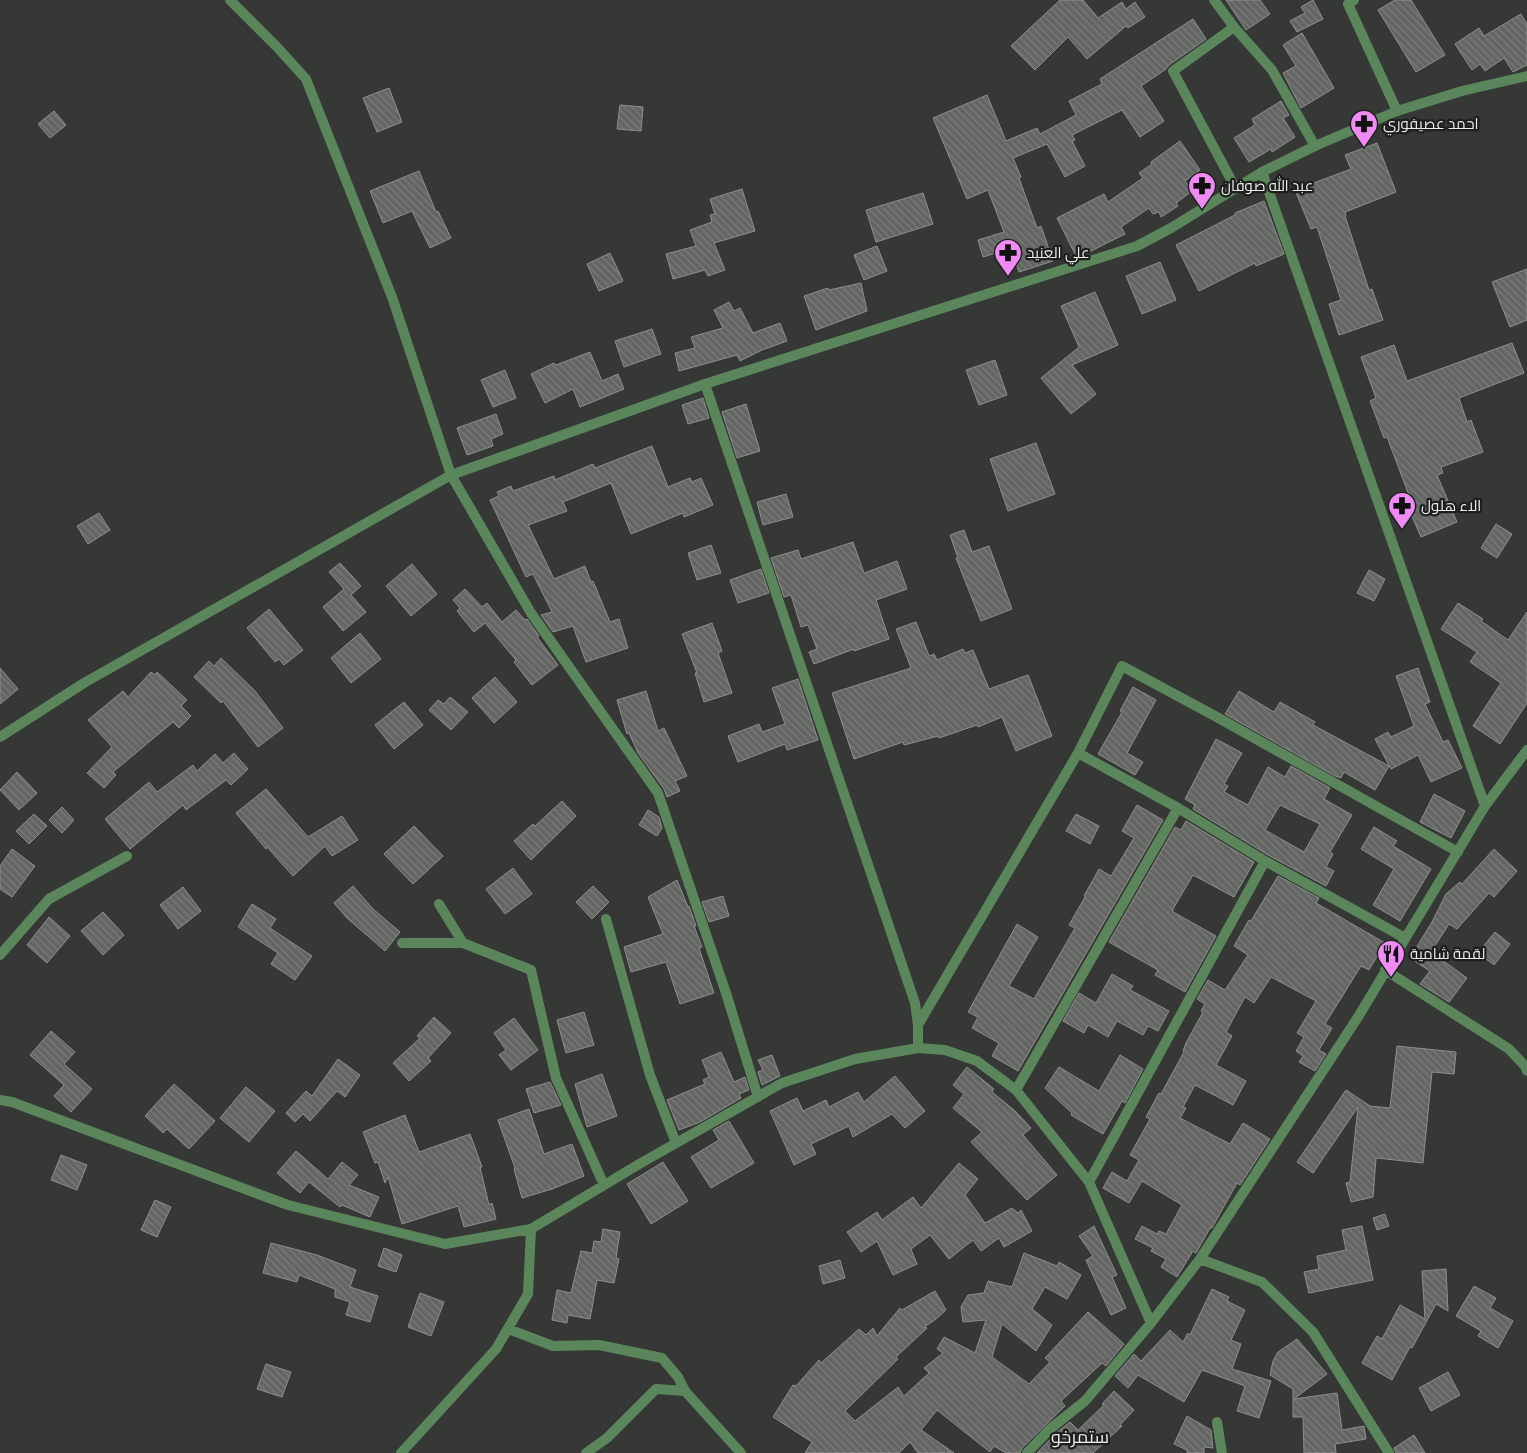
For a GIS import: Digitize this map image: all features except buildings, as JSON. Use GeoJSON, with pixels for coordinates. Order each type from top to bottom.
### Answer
{"type":"FeatureCollection","features":[{"type":"Feature","properties":{"kind":"street"},"geometry":{"type":"LineString","coordinates":[[230,0],[306,79],[392,297],[451,475],[531,613],[658,793],[726,993],[758,1097]]}},
{"type":"Feature","properties":{"kind":"street"},"geometry":{"type":"LineString","coordinates":[[1214,0],[1234,27],[1272,70],[1315,146]]}},
{"type":"Feature","properties":{"kind":"street"},"geometry":{"type":"LineString","coordinates":[[1349,1],[1397,111]]}},
{"type":"Feature","properties":{"kind":"street"},"geometry":{"type":"LineString","coordinates":[[1234,27],[1173,71],[1236,188]]}},
{"type":"Feature","properties":{"kind":"street"},"geometry":{"type":"LineString","coordinates":[[0,737],[84,683],[451,475],[705,384],[1136,246],[1171,228],[1262,172],[1315,146],[1397,111],[1462,90],[1527,76]]}},
{"type":"Feature","properties":{"kind":"street"},"geometry":{"type":"LineString","coordinates":[[1262,172],[1485,806]]}},
{"type":"Feature","properties":{"kind":"street"},"geometry":{"type":"LineString","coordinates":[[705,384],[914,1004],[918,1025],[918,1048]]}},
{"type":"Feature","properties":{"kind":"street"},"geometry":{"type":"LineString","coordinates":[[918,1025],[1078,752],[1122,666],[1458,852]]}},
{"type":"Feature","properties":{"kind":"street"},"geometry":{"type":"LineString","coordinates":[[1027,1453],[1050,1429],[1085,1401],[1151,1323],[1200,1259],[1358,1017],[1485,806],[1527,750]]}},
{"type":"Feature","properties":{"kind":"street"},"geometry":{"type":"LineString","coordinates":[[1078,752],[1178,808],[1265,861],[1406,938]]}},
{"type":"Feature","properties":{"kind":"street"},"geometry":{"type":"LineString","coordinates":[[1016,1090],[1178,808]]}},
{"type":"Feature","properties":{"kind":"street"},"geometry":{"type":"LineString","coordinates":[[0,955],[49,899],[127,856]]}},
{"type":"Feature","properties":{"kind":"street"},"geometry":{"type":"LineString","coordinates":[[1090,1182],[1265,861]]}},
{"type":"Feature","properties":{"kind":"street"},"geometry":{"type":"LineString","coordinates":[[439,904],[463,943]]}},
{"type":"Feature","properties":{"kind":"street"},"geometry":{"type":"LineString","coordinates":[[606,919],[650,1075],[676,1143]]}},
{"type":"Feature","properties":{"kind":"street"},"geometry":{"type":"LineString","coordinates":[[402,943],[463,943],[532,970],[556,1078],[604,1185]]}},
{"type":"Feature","properties":{"kind":"street"},"geometry":{"type":"LineString","coordinates":[[1385,970],[1509,1049],[1525,1066],[1527,1071]]}},
{"type":"Feature","properties":{"kind":"street"},"geometry":{"type":"LineString","coordinates":[[0,1100],[12,1102],[288,1205],[445,1244],[532,1229],[676,1143],[782,1084],[856,1059],[918,1048],[945,1050],[977,1062],[1016,1090],[1090,1182],[1151,1323]]}},
{"type":"Feature","properties":{"kind":"street"},"geometry":{"type":"LineString","coordinates":[[401,1453],[496,1349],[508,1329],[528,1294],[532,1229]]}},
{"type":"Feature","properties":{"kind":"street"},"geometry":{"type":"LineString","coordinates":[[1200,1259],[1262,1282],[1313,1332],[1389,1450],[1389,1453]]}},
{"type":"Feature","properties":{"kind":"street"},"geometry":{"type":"LineString","coordinates":[[508,1329],[553,1346],[598,1345],[662,1358],[678,1377],[685,1391],[741,1453]]}},
{"type":"Feature","properties":{"kind":"street"},"geometry":{"type":"LineString","coordinates":[[586,1453],[607,1438],[656,1389],[685,1391]]}},
{"type":"Feature","properties":{"kind":"street"},"geometry":{"type":"LineString","coordinates":[[1217,1422],[1222,1453]]}},
{"type":"Feature","properties":{"kind":"place","name":"احمد عصيفوري"},"geometry":{"type":"Point","coordinates":[1364,148]}},
{"type":"Feature","properties":{"kind":"place","name":"عبد الله صوفان"},"geometry":{"type":"Point","coordinates":[1202,210]}},
{"type":"Feature","properties":{"kind":"place","name":"علي العنيد"},"geometry":{"type":"Point","coordinates":[1008,277]}},
{"type":"Feature","properties":{"kind":"place","name":"الاء هلول"},"geometry":{"type":"Point","coordinates":[1402,530]}},
{"type":"Feature","properties":{"kind":"place","name":"لقمة شامية"},"geometry":{"type":"Point","coordinates":[1391,978]}},
{"type":"Feature","properties":{"kind":"district","name":"ستمرخو"},"geometry":{"type":"Point","coordinates":[1080,1437]}}]}
